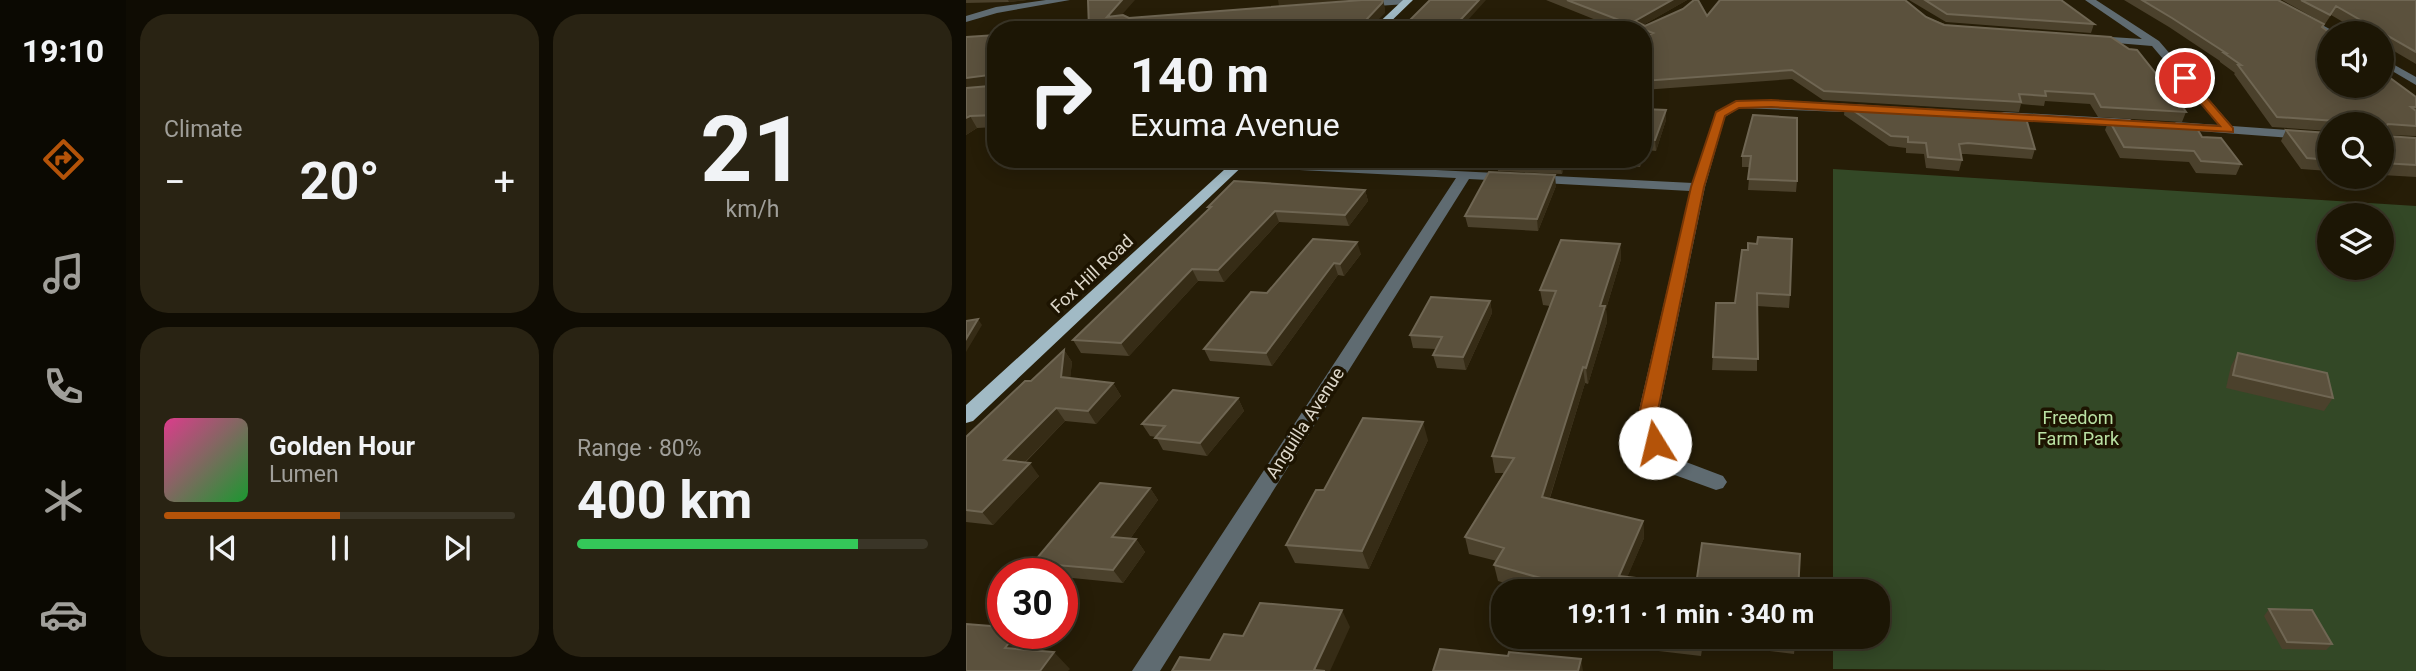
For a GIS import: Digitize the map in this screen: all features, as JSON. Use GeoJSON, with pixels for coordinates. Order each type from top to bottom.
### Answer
{"type":"FeatureCollection","features":[{"type":"Feature","properties":{"kind":"main road"},"geometry":{"type":"LineString","coordinates":[[1386,21],[1408,0]]}},
{"type":"Feature","properties":{"kind":"main road","name":"Fox Hill Road"},"geometry":{"type":"LineString","coordinates":[[966,416],[1234,168]]}},
{"type":"Feature","properties":{"kind":"street"},"geometry":{"type":"LineString","coordinates":[[966,19],[981,13],[1065,0]]}},
{"type":"Feature","properties":{"kind":"street"},"geometry":{"type":"LineString","coordinates":[[1352,5],[1408,0]]}},
{"type":"Feature","properties":{"kind":"street"},"geometry":{"type":"LineString","coordinates":[[2090,0],[2155,43],[2230,130]]}},
{"type":"Feature","properties":{"kind":"street"},"geometry":{"type":"LineString","coordinates":[[2269,0],[2317,25]]}},
{"type":"Feature","properties":{"kind":"street"},"geometry":{"type":"LineString","coordinates":[[966,10],[981,13]]}},
{"type":"Feature","properties":{"kind":"street"},"geometry":{"type":"LineString","coordinates":[[2090,39],[2155,43]]}},
{"type":"Feature","properties":{"kind":"street"},"geometry":{"type":"LineString","coordinates":[[2396,69],[2416,69]]}},
{"type":"Feature","properties":{"kind":"street"},"geometry":{"type":"LineString","coordinates":[[2396,69],[2416,82]]}},
{"type":"Feature","properties":{"kind":"street"},"geometry":{"type":"LineString","coordinates":[[1716,482],[1679,468],[1655,443],[1649,410],[1698,187],[1720,115],[1736,105],[1771,104],[1881,110]]}},
{"type":"Feature","properties":{"kind":"street"},"geometry":{"type":"LineString","coordinates":[[1990,116],[2139,124]]}},
{"type":"Feature","properties":{"kind":"street"},"geometry":{"type":"LineString","coordinates":[[2165,126],[2317,136]]}},
{"type":"Feature","properties":{"kind":"street"},"geometry":{"type":"LineString","coordinates":[[1354,168],[1698,187]]}},
{"type":"Feature","properties":{"kind":"street","name":"Anguilla Avenue"},"geometry":{"type":"LineString","coordinates":[[1145,671],[1465,175]]}},
{"type":"Feature","properties":{"kind":"green space","name":"Freedom Farm Park"},"geometry":{"type":"Polygon","coordinates":[[[1833,169],[2369,203],[2317,203],[2317,280],[2394,280],[2394,205],[2416,206],[2416,671],[1833,669],[1833,649],[1890,649],[1890,579],[1833,579],[1833,169]]]}},
{"type":"Feature","properties":{"kind":"building"},"geometry":{"type":"Polygon","coordinates":[[[1088,0],[1122,0],[1107,17],[1123,15],[1129,18],[1383,0],[1367,21],[1089,21],[1088,0]]]}},
{"type":"Feature","properties":{"kind":"building"},"geometry":{"type":"Polygon","coordinates":[[[1430,0],[1479,0],[1459,21],[1409,21],[1430,0]]]}},
{"type":"Feature","properties":{"kind":"building"},"geometry":{"type":"Polygon","coordinates":[[[1567,0],[1672,0],[1635,21],[1622,21],[1567,0]]]}},
{"type":"Feature","properties":{"kind":"building"},"geometry":{"type":"Polygon","coordinates":[[[1694,0],[1698,0],[1707,16],[1720,0],[1905,0],[1926,17],[1944,25],[2111,37],[2129,49],[2137,50],[2165,85],[2169,86],[2186,112],[2101,107],[2094,94],[2045,91],[2046,96],[2019,94],[2021,102],[1824,91],[1792,70],[1652,80],[1652,23],[1683,9],[1694,0]]]}},
{"type":"Feature","properties":{"kind":"building"},"geometry":{"type":"Polygon","coordinates":[[[1925,0],[2061,0],[2094,24],[1947,14],[1925,0]]]}},
{"type":"Feature","properties":{"kind":"building"},"geometry":{"type":"Polygon","coordinates":[[[2142,0],[2278,0],[2318,21],[2317,98],[2394,98],[2394,81],[2416,97],[2416,107],[2411,107],[2416,111],[2416,126],[2394,124],[2394,112],[2317,112],[2317,120],[2277,117],[2238,65],[2241,65],[2142,0]]]}},
{"type":"Feature","properties":{"kind":"building"},"geometry":{"type":"Polygon","coordinates":[[[2301,0],[2416,0],[2416,52],[2394,39],[2394,21],[2362,21],[2336,6],[2330,15],[2301,0]]]}},
{"type":"Feature","properties":{"kind":"building"},"geometry":{"type":"Polygon","coordinates":[[[987,36],[987,75],[966,78],[966,37],[987,36]]]}},
{"type":"Feature","properties":{"kind":"building"},"geometry":{"type":"Polygon","coordinates":[[[987,86],[987,115],[966,118],[966,88],[987,86]]]}},
{"type":"Feature","properties":{"kind":"building"},"geometry":{"type":"Polygon","coordinates":[[[1845,105],[2025,115],[2035,149],[1968,143],[1959,144],[1962,160],[1928,157],[1926,143],[1908,142],[1908,137],[1891,136],[1845,105]]]}},
{"type":"Feature","properties":{"kind":"building"},"geometry":{"type":"Polygon","coordinates":[[[1652,109],[1666,110],[1655,140],[1652,140],[1652,109]]]}},
{"type":"Feature","properties":{"kind":"building"},"geometry":{"type":"Polygon","coordinates":[[[1753,115],[1797,118],[1797,181],[1748,179],[1751,156],[1742,156],[1753,115]]]}},
{"type":"Feature","properties":{"kind":"building"},"geometry":{"type":"Polygon","coordinates":[[[2109,120],[2195,125],[2202,137],[2221,138],[2241,164],[2201,161],[2194,151],[2124,147],[2109,120]]]}},
{"type":"Feature","properties":{"kind":"building"},"geometry":{"type":"Polygon","coordinates":[[[2286,130],[2317,132],[2317,159],[2307,158],[2286,130]]]}},
{"type":"Feature","properties":{"kind":"building"},"geometry":{"type":"Polygon","coordinates":[[[2394,137],[2416,138],[2416,165],[2394,164],[2394,137]]]}},
{"type":"Feature","properties":{"kind":"building"},"geometry":{"type":"Polygon","coordinates":[[[1489,172],[1555,175],[1537,219],[1465,216],[1489,172]]]}},
{"type":"Feature","properties":{"kind":"building"},"geometry":{"type":"Polygon","coordinates":[[[1234,181],[1365,190],[1345,215],[1275,211],[1218,270],[1192,269],[1121,343],[1073,340],[1211,207],[1208,207],[1234,181]]]}},
{"type":"Feature","properties":{"kind":"building"},"geometry":{"type":"Polygon","coordinates":[[[1758,237],[1792,239],[1790,295],[1757,293],[1758,359],[1713,357],[1716,303],[1735,303],[1742,250],[1748,250],[1748,243],[1757,244],[1758,237]]]}},
{"type":"Feature","properties":{"kind":"building"},"geometry":{"type":"Polygon","coordinates":[[[1313,239],[1357,242],[1340,264],[1334,263],[1266,353],[1204,349],[1251,292],[1267,293],[1313,239]]]}},
{"type":"Feature","properties":{"kind":"building"},"geometry":{"type":"Polygon","coordinates":[[[1561,240],[1620,244],[1600,306],[1605,306],[1586,368],[1583,367],[1542,497],[1643,521],[1619,576],[1645,579],[1544,579],[1494,565],[1504,548],[1465,537],[1514,458],[1492,456],[1556,291],[1540,290],[1561,240]]]}},
{"type":"Feature","properties":{"kind":"building"},"geometry":{"type":"Polygon","coordinates":[[[1431,297],[1490,301],[1463,357],[1433,355],[1442,337],[1410,335],[1431,297]]]}},
{"type":"Feature","properties":{"kind":"building"},"geometry":{"type":"Polygon","coordinates":[[[978,319],[966,339],[966,321],[978,319]]]}},
{"type":"Feature","properties":{"kind":"building"},"geometry":{"type":"Polygon","coordinates":[[[1064,350],[1061,377],[1113,383],[1088,411],[1056,408],[1004,460],[1030,463],[982,512],[966,510],[966,437],[1025,381],[1031,381],[1064,350]]]}},
{"type":"Feature","properties":{"kind":"building"},"geometry":{"type":"Polygon","coordinates":[[[2238,353],[2327,373],[2333,398],[2233,375],[2238,353]]]}},
{"type":"Feature","properties":{"kind":"building"},"geometry":{"type":"Polygon","coordinates":[[[1173,390],[1238,398],[1200,443],[1155,438],[1165,426],[1142,424],[1173,390]]]}},
{"type":"Feature","properties":{"kind":"building"},"geometry":{"type":"Polygon","coordinates":[[[1363,418],[1423,422],[1362,551],[1286,545],[1316,490],[1324,490],[1363,418]]]}},
{"type":"Feature","properties":{"kind":"building"},"geometry":{"type":"Polygon","coordinates":[[[1100,483],[1150,488],[1112,537],[1136,539],[1113,570],[1078,567],[1078,558],[1037,558],[1100,483]]]}},
{"type":"Feature","properties":{"kind":"building"},"geometry":{"type":"Polygon","coordinates":[[[1702,543],[1800,554],[1799,579],[1697,579],[1702,543]]]}},
{"type":"Feature","properties":{"kind":"building"},"geometry":{"type":"Polygon","coordinates":[[[1260,603],[1342,610],[1314,670],[1325,671],[1172,671],[1180,657],[1210,660],[1224,634],[1243,636],[1260,603]]]}},
{"type":"Feature","properties":{"kind":"building"},"geometry":{"type":"Polygon","coordinates":[[[2269,609],[2312,610],[2332,644],[2287,642],[2269,609]]]}},
{"type":"Feature","properties":{"kind":"building"},"geometry":{"type":"Polygon","coordinates":[[[966,624],[987,626],[987,649],[1054,652],[1040,671],[966,671],[966,624]]]}},
{"type":"Feature","properties":{"kind":"building"},"geometry":{"type":"Polygon","coordinates":[[[1440,649],[1508,656],[1509,652],[1581,659],[1578,671],[1433,671],[1440,649]]]}},
{"type":"Feature","properties":{"kind":"route"},"geometry":{"type":"LineString","coordinates":[[1655,443],[1649,410],[1698,187],[1720,115],[1736,105],[1771,104],[2230,130],[2185,78]]}}]}
